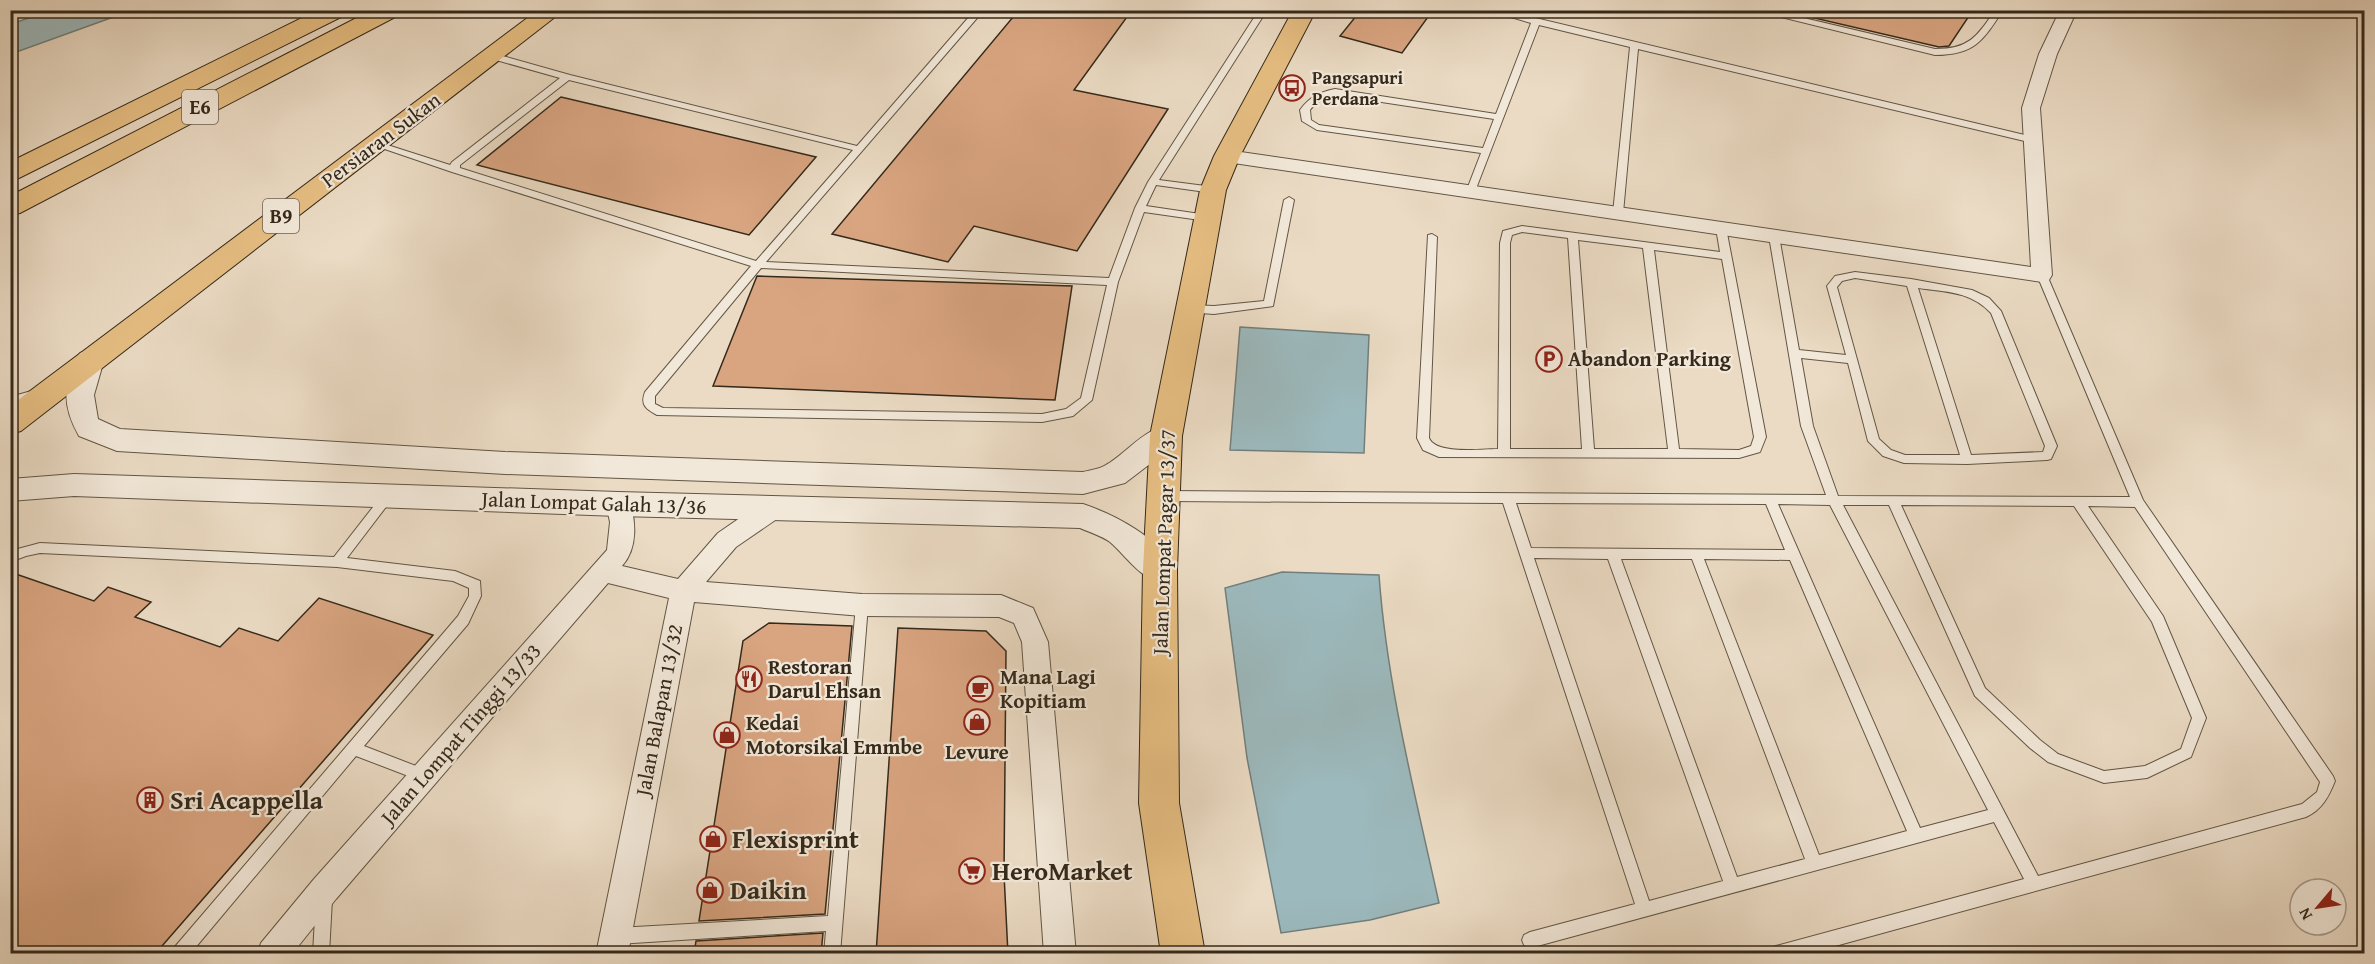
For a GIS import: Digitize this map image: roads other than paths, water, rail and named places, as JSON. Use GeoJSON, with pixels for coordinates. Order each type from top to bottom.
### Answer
{"type":"FeatureCollection","features":[{"type":"Feature","properties":{"kind":"main road","name":"E6"},"geometry":{"type":"LineString","coordinates":[[140,106],[337,10]]}},
{"type":"Feature","properties":{"kind":"main road","name":"E6"},"geometry":{"type":"LineString","coordinates":[[10,207],[391,10]]}},
{"type":"Feature","properties":{"kind":"main road","name":"Persiaran Sukan"},"geometry":{"type":"LineString","coordinates":[[10,423],[553,10]]}},
{"type":"Feature","properties":{"kind":"main road","name":"Jalan Lompat Pagar 13/37"},"geometry":{"type":"LineString","coordinates":[[1183,954],[1159,802],[1160,570],[1166,436],[1210,204],[1227,156],[1305,10]]}},
{"type":"Feature","properties":{"kind":"main road"},"geometry":{"type":"LineString","coordinates":[[10,159],[140,106]]}},
{"type":"Feature","properties":{"kind":"main road"},"geometry":{"type":"LineString","coordinates":[[10,172],[140,106]]}},
{"type":"Feature","properties":{"kind":"street"},"geometry":{"type":"LineString","coordinates":[[1227,156],[2042,275],[2031,108],[2048,54],[2069,10]]}},
{"type":"Feature","properties":{"kind":"street","name":"Jalan Lompat Galah 13/36"},"geometry":{"type":"LineString","coordinates":[[90,360],[79,392],[80,413],[89,429],[117,440],[505,463],[1083,483],[1114,475],[1166,436]]}},
{"type":"Feature","properties":{"kind":"street"},"geometry":{"type":"LineString","coordinates":[[388,496],[418,484],[505,463]]}},
{"type":"Feature","properties":{"kind":"street","name":"Jalan Lompat Galah 13/36"},"geometry":{"type":"LineString","coordinates":[[10,490],[74,485],[618,504],[1083,516],[1119,532],[1160,570]]}},
{"type":"Feature","properties":{"kind":"street","name":"Jalan Lompat Tinggi 13/33"},"geometry":{"type":"LineString","coordinates":[[272,954],[325,889],[619,553],[622,522],[618,504]]}},
{"type":"Feature","properties":{"kind":"street"},"geometry":{"type":"LineString","coordinates":[[682,591],[727,540],[775,507]]}},
{"type":"Feature","properties":{"kind":"street"},"geometry":{"type":"LineString","coordinates":[[603,572],[682,591],[862,605],[1001,606],[1024,615],[1035,642],[1060,954]]}},
{"type":"Feature","properties":{"kind":"street","name":"Jalan Balapan 13/32"},"geometry":{"type":"LineString","coordinates":[[614,945],[682,591]]}},
{"type":"Feature","properties":{"kind":"lane"},"geometry":{"type":"LineString","coordinates":[[980,10],[758,265],[649,395],[649,406],[661,412],[1042,418],[1069,413],[1086,400],[1113,282],[1140,208],[1153,182],[1263,10]]}},
{"type":"Feature","properties":{"kind":"lane"},"geometry":{"type":"LineString","coordinates":[[1491,10],[2033,140]]}},
{"type":"Feature","properties":{"kind":"lane"},"geometry":{"type":"LineString","coordinates":[[1757,10],[1935,52],[1949,53],[1971,47],[1999,10]]}},
{"type":"Feature","properties":{"kind":"lane"},"geometry":{"type":"LineString","coordinates":[[1471,192],[1536,22]]}},
{"type":"Feature","properties":{"kind":"lane"},"geometry":{"type":"LineString","coordinates":[[1618,213],[1634,46]]}},
{"type":"Feature","properties":{"kind":"lane"},"geometry":{"type":"LineString","coordinates":[[492,56],[567,77],[859,149]]}},
{"type":"Feature","properties":{"kind":"lane"},"geometry":{"type":"LineString","coordinates":[[455,170],[455,164],[567,77]]}},
{"type":"Feature","properties":{"kind":"lane"},"geometry":{"type":"LineString","coordinates":[[1486,151],[1317,127],[1307,121],[1305,110],[1308,105],[1324,94],[1335,92],[1499,117]]}},
{"type":"Feature","properties":{"kind":"lane"},"geometry":{"type":"LineString","coordinates":[[375,144],[758,265],[1113,282]]}},
{"type":"Feature","properties":{"kind":"lane"},"geometry":{"type":"LineString","coordinates":[[1153,182],[1210,204]]}},
{"type":"Feature","properties":{"kind":"lane"},"geometry":{"type":"LineString","coordinates":[[1190,309],[1214,310],[1269,304],[1289,200]]}},
{"type":"Feature","properties":{"kind":"lane"},"geometry":{"type":"LineString","coordinates":[[1140,208],[1210,204]]}},
{"type":"Feature","properties":{"kind":"lane"},"geometry":{"type":"LineString","coordinates":[[1432,237],[1423,438],[1427,447],[1439,453],[1739,454],[1756,449],[1760,436],[1721,228]]}},
{"type":"Feature","properties":{"kind":"lane"},"geometry":{"type":"LineString","coordinates":[[1504,452],[1505,243],[1507,233],[1522,229],[1726,256]]}},
{"type":"Feature","properties":{"kind":"lane"},"geometry":{"type":"LineString","coordinates":[[1573,235],[1588,452]]}},
{"type":"Feature","properties":{"kind":"lane"},"geometry":{"type":"LineString","coordinates":[[1774,236],[1807,426],[1834,500],[2034,884]]}},
{"type":"Feature","properties":{"kind":"lane"},"geometry":{"type":"LineString","coordinates":[[1648,246],[1674,453]]}},
{"type":"Feature","properties":{"kind":"lane"},"geometry":{"type":"LineString","coordinates":[[1778,953],[2306,810],[2322,796],[2328,781],[2138,502],[2042,275]]}},
{"type":"Feature","properties":{"kind":"lane"},"geometry":{"type":"LineString","coordinates":[[1855,276],[1911,282],[1968,292],[1986,300],[1996,311],[2051,446],[2047,456],[1967,460],[1904,459],[1887,453],[1874,441],[1853,360],[1832,286],[1839,278],[1855,276]]}},
{"type":"Feature","properties":{"kind":"lane"},"geometry":{"type":"LineString","coordinates":[[1911,282],[1967,460]]}},
{"type":"Feature","properties":{"kind":"lane"},"geometry":{"type":"LineString","coordinates":[[1793,353],[1853,360]]}},
{"type":"Feature","properties":{"kind":"lane"},"geometry":{"type":"LineString","coordinates":[[10,401],[56,387]]}},
{"type":"Feature","properties":{"kind":"lane"},"geometry":{"type":"LineString","coordinates":[[337,562],[388,496]]}},
{"type":"Feature","properties":{"kind":"lane"},"geometry":{"type":"LineString","coordinates":[[1165,496],[2138,502]]}},
{"type":"Feature","properties":{"kind":"lane"},"geometry":{"type":"LineString","coordinates":[[1508,498],[1644,909]]}},
{"type":"Feature","properties":{"kind":"lane"},"geometry":{"type":"LineString","coordinates":[[1770,500],[1916,836]]}},
{"type":"Feature","properties":{"kind":"lane"},"geometry":{"type":"LineString","coordinates":[[1893,501],[1980,692],[2053,758],[2104,777],[2147,772],[2186,753],[2199,718],[2158,620],[2078,502]]}},
{"type":"Feature","properties":{"kind":"lane"},"geometry":{"type":"LineString","coordinates":[[10,557],[40,548],[337,562],[454,576],[475,585],[475,596],[463,620],[179,954]]}},
{"type":"Feature","properties":{"kind":"lane"},"geometry":{"type":"LineString","coordinates":[[1526,553],[1794,555]]}},
{"type":"Feature","properties":{"kind":"lane"},"geometry":{"type":"LineString","coordinates":[[1696,554],[1815,864]]}},
{"type":"Feature","properties":{"kind":"lane"},"geometry":{"type":"LineString","coordinates":[[1613,555],[1733,886]]}},
{"type":"Feature","properties":{"kind":"lane"},"geometry":{"type":"LineString","coordinates":[[832,954],[862,605]]}},
{"type":"Feature","properties":{"kind":"lane"},"geometry":{"type":"LineString","coordinates":[[353,748],[424,776]]}},
{"type":"Feature","properties":{"kind":"lane"},"geometry":{"type":"LineString","coordinates":[[1530,940],[1997,814]]}},
{"type":"Feature","properties":{"kind":"lane"},"geometry":{"type":"LineString","coordinates":[[321,954],[325,889]]}},
{"type":"Feature","properties":{"kind":"lane"},"geometry":{"type":"LineString","coordinates":[[614,945],[834,923]]}},
{"type":"Feature","properties":{"kind":"water"},"geometry":{"type":"Polygon","coordinates":[[[49,11],[130,11],[11,54],[11,24],[49,11]]]}},
{"type":"Feature","properties":{"kind":"water"},"geometry":{"type":"Polygon","coordinates":[[[1240,327],[1369,335],[1364,453],[1230,450],[1240,327]]]}},
{"type":"Feature","properties":{"kind":"water"},"geometry":{"type":"Polygon","coordinates":[[[1282,572],[1379,575],[1395,699],[1439,903],[1370,920],[1281,933],[1247,758],[1225,588],[1282,572]]]}},
{"type":"Feature","properties":{"kind":"place","name":"Pangsapuri Perdana"},"geometry":{"type":"Point","coordinates":[1292,88]}},
{"type":"Feature","properties":{"kind":"place","name":"Abandon Parking"},"geometry":{"type":"Point","coordinates":[1549,359]}},
{"type":"Feature","properties":{"kind":"place","name":"Restoran Darul Ehsan"},"geometry":{"type":"Point","coordinates":[749,679]}},
{"type":"Feature","properties":{"kind":"place","name":"Mana Lagi Kopitiam"},"geometry":{"type":"Point","coordinates":[980,689]}},
{"type":"Feature","properties":{"kind":"place","name":"Levure"},"geometry":{"type":"Point","coordinates":[977,722]}},
{"type":"Feature","properties":{"kind":"place","name":"Kedai Motorsikal Emmbe"},"geometry":{"type":"Point","coordinates":[727,735]}},
{"type":"Feature","properties":{"kind":"place","name":"Sri Acappella"},"geometry":{"type":"Point","coordinates":[150,800]}},
{"type":"Feature","properties":{"kind":"place","name":"Flexisprint"},"geometry":{"type":"Point","coordinates":[713,839]}},
{"type":"Feature","properties":{"kind":"place","name":"HeroMarket"},"geometry":{"type":"Point","coordinates":[972,871]}},
{"type":"Feature","properties":{"kind":"place","name":"Daikin"},"geometry":{"type":"Point","coordinates":[710,890]}}]}
